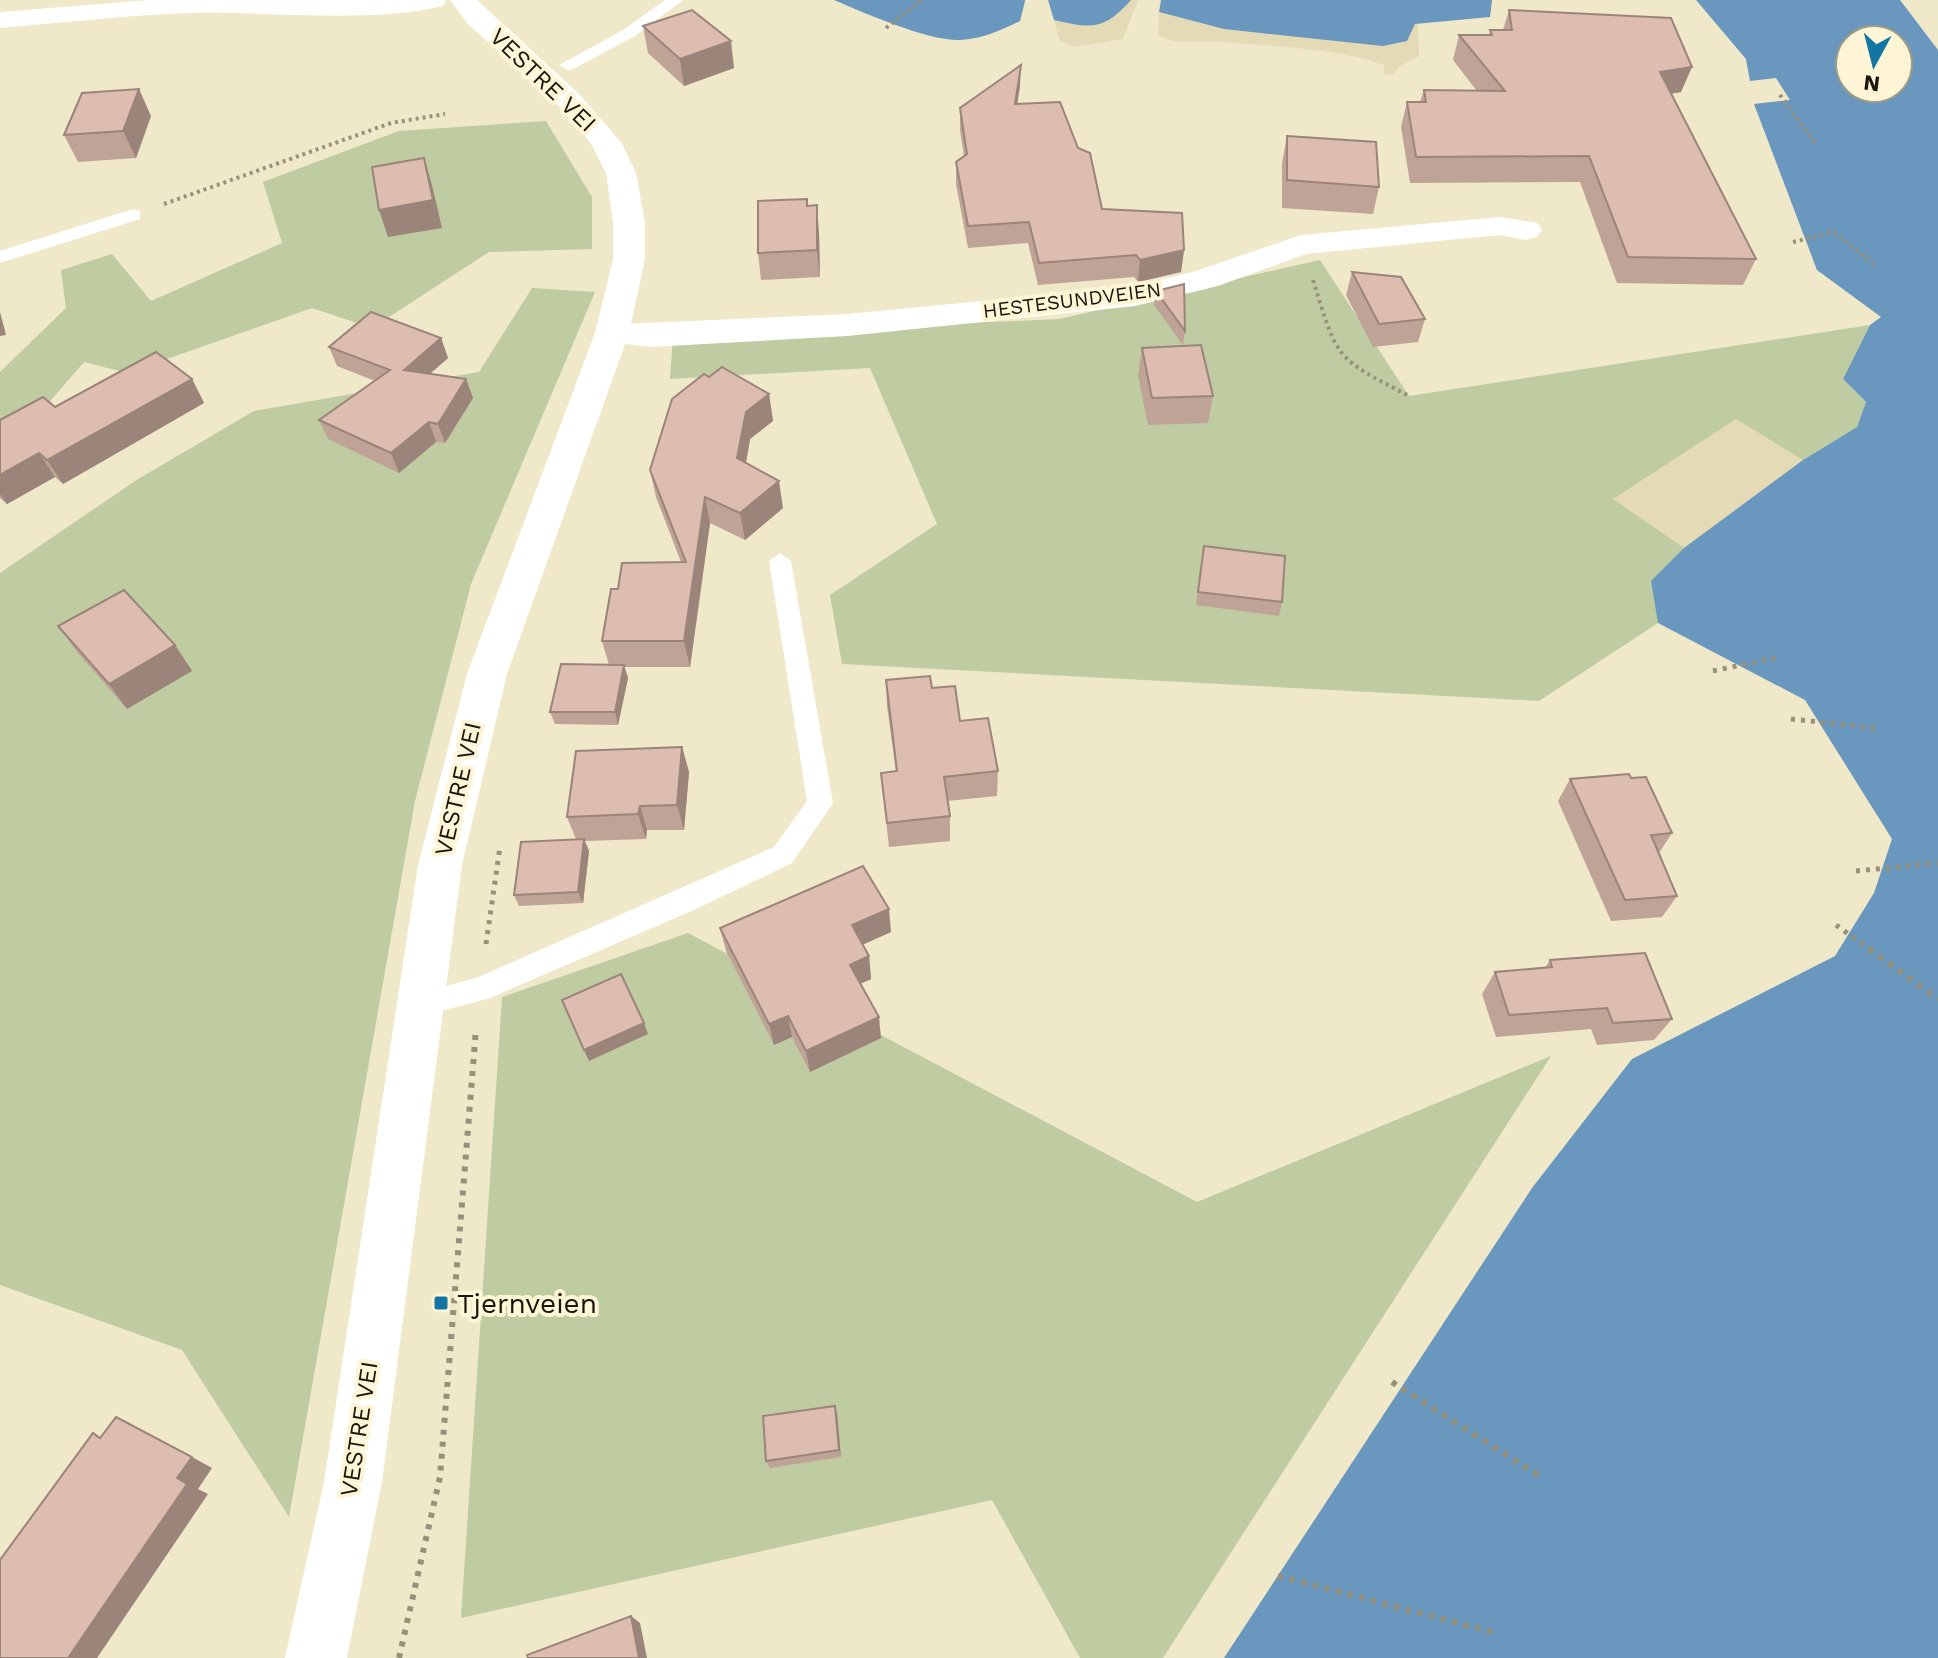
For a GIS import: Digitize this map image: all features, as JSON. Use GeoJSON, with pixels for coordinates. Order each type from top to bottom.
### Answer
{"type":"FeatureCollection","features":[{"type":"Feature","properties":{"kind":"street"},"geometry":{"type":"LineString","coordinates":[[0,20],[188,5],[393,5],[433,0]]}},
{"type":"Feature","properties":{"kind":"street","name":"VESTRE VEI"},"geometry":{"type":"LineString","coordinates":[[316,1658],[353,1482],[440,865],[487,674],[612,333],[629,259],[629,223],[621,173],[606,142],[585,117],[478,18],[463,0]]}},
{"type":"Feature","properties":{"kind":"street","name":"HESTESUNDVEIEN"},"geometry":{"type":"LineString","coordinates":[[612,333],[650,336],[847,325],[1135,296],[1206,279],[1301,245],[1499,226],[1526,230]]}},
{"type":"Feature","properties":{"kind":"lane"},"geometry":{"type":"LineString","coordinates":[[567,65],[629,33],[675,0]]}},
{"type":"Feature","properties":{"kind":"lane"},"geometry":{"type":"LineString","coordinates":[[0,257],[133,215]]}},
{"type":"Feature","properties":{"kind":"lane"},"geometry":{"type":"LineString","coordinates":[[419,1005],[480,989],[783,855],[820,803],[780,561]]}},
{"type":"Feature","properties":{"kind":"path"},"geometry":{"type":"LineString","coordinates":[[886,28],[922,0]]}},
{"type":"Feature","properties":{"kind":"path"},"geometry":{"type":"LineString","coordinates":[[1780,95],[1815,143]]}},
{"type":"Feature","properties":{"kind":"path"},"geometry":{"type":"LineString","coordinates":[[133,215],[391,123],[445,114]]}},
{"type":"Feature","properties":{"kind":"path"},"geometry":{"type":"LineString","coordinates":[[1793,242],[1834,232],[1876,266]]}},
{"type":"Feature","properties":{"kind":"path"},"geometry":{"type":"LineString","coordinates":[[1301,245],[1332,342],[1349,365],[1409,396]]}},
{"type":"Feature","properties":{"kind":"path"},"geometry":{"type":"LineString","coordinates":[[1713,671],[1779,657]]}},
{"type":"Feature","properties":{"kind":"path"},"geometry":{"type":"LineString","coordinates":[[1791,719],[1875,728]]}},
{"type":"Feature","properties":{"kind":"path"},"geometry":{"type":"LineString","coordinates":[[399,1658],[440,1477],[480,989],[500,841]]}},
{"type":"Feature","properties":{"kind":"path"},"geometry":{"type":"LineString","coordinates":[[1856,871],[1937,863]]}},
{"type":"Feature","properties":{"kind":"path"},"geometry":{"type":"LineString","coordinates":[[1836,925],[1938,999]]}},
{"type":"Feature","properties":{"kind":"path"},"geometry":{"type":"LineString","coordinates":[[1392,1382],[1541,1477]]}},
{"type":"Feature","properties":{"kind":"path"},"geometry":{"type":"LineString","coordinates":[[1278,1576],[1493,1632]]}},
{"type":"Feature","properties":{"kind":"green space"},"geometry":{"type":"Polygon","coordinates":[[[546,121],[592,197],[592,249],[489,252],[372,328],[312,308],[127,373],[84,362],[0,459],[0,372],[66,308],[61,270],[112,254],[151,301],[282,243],[263,182],[399,131],[546,121]]]}},
{"type":"Feature","properties":{"kind":"green space"},"geometry":{"type":"Polygon","coordinates":[[[1320,260],[1409,396],[1870,325],[1843,379],[1866,402],[1857,427],[1803,460],[1684,548],[1658,623],[1539,701],[842,664],[830,595],[937,524],[870,368],[670,379],[673,336],[1059,319],[1320,260]]]}},
{"type":"Feature","properties":{"kind":"green space"},"geometry":{"type":"Polygon","coordinates":[[[532,288],[595,292],[471,584],[415,801],[289,1517],[182,1350],[0,1285],[0,573],[138,479],[254,411],[479,372],[532,288]]]}},
{"type":"Feature","properties":{"kind":"green space"},"geometry":{"type":"Polygon","coordinates":[[[688,933],[1197,1202],[1551,1056],[1163,1658],[1080,1658],[992,1500],[461,1618],[502,997],[688,933]]]}},
{"type":"Feature","properties":{"kind":"sand"},"geometry":{"type":"Polygon","coordinates":[[[1131,0],[1138,0],[1123,39],[1074,47],[1060,41],[1054,20],[1097,25],[1113,17],[1131,0]]]}},
{"type":"Feature","properties":{"kind":"sand"},"geometry":{"type":"Polygon","coordinates":[[[1159,12],[1224,29],[1383,45],[1406,40],[1414,24],[1418,24],[1419,56],[1400,66],[1392,75],[1384,74],[1384,65],[1327,52],[1173,40],[1158,35],[1159,12]]]}},
{"type":"Feature","properties":{"kind":"sand"},"geometry":{"type":"Polygon","coordinates":[[[1736,419],[1803,460],[1684,548],[1613,499],[1736,419]]]}},
{"type":"Feature","properties":{"kind":"water"},"geometry":{"type":"Polygon","coordinates":[[[834,0],[1025,1],[1020,21],[984,36],[960,40],[914,31],[834,0]]]}},
{"type":"Feature","properties":{"kind":"water"},"geometry":{"type":"Polygon","coordinates":[[[1048,0],[1131,0],[1105,22],[1088,26],[1054,20],[1048,0]]]}},
{"type":"Feature","properties":{"kind":"water"},"geometry":{"type":"Polygon","coordinates":[[[1161,0],[1492,0],[1490,17],[1415,24],[1407,41],[1383,46],[1224,29],[1159,12],[1161,0]]]}},
{"type":"Feature","properties":{"kind":"water"},"geometry":{"type":"Polygon","coordinates":[[[1696,0],[1900,0],[1938,50],[1938,1658],[1224,1658],[1532,1188],[1632,1059],[1835,956],[1874,893],[1892,839],[1805,700],[1658,623],[1651,581],[1684,548],[1803,460],[1857,427],[1866,402],[1843,379],[1870,325],[1881,317],[1817,270],[1754,104],[1790,100],[1776,78],[1750,81],[1746,59],[1696,0]]]}},
{"type":"Feature","properties":{"kind":"building"},"geometry":{"type":"Polygon","coordinates":[[[692,10],[731,41],[680,59],[643,26],[692,10]]]}},
{"type":"Feature","properties":{"kind":"building"},"geometry":{"type":"Polygon","coordinates":[[[1509,10],[1671,18],[1692,67],[1660,72],[1756,259],[1628,257],[1589,156],[1416,157],[1407,102],[1426,102],[1424,90],[1505,91],[1459,35],[1492,35],[1490,30],[1512,30],[1509,10]]]}},
{"type":"Feature","properties":{"kind":"building"},"geometry":{"type":"Polygon","coordinates":[[[1021,65],[1015,104],[1060,102],[1078,148],[1090,153],[1102,209],[1182,213],[1184,250],[1140,260],[1136,255],[1039,263],[1029,222],[968,226],[956,162],[967,154],[960,108],[1021,65]]]}},
{"type":"Feature","properties":{"kind":"building"},"geometry":{"type":"Polygon","coordinates":[[[139,89],[123,131],[64,135],[82,93],[139,89]]]}},
{"type":"Feature","properties":{"kind":"building"},"geometry":{"type":"Polygon","coordinates":[[[1287,136],[1376,142],[1379,187],[1287,180],[1287,136]]]}},
{"type":"Feature","properties":{"kind":"building"},"geometry":{"type":"Polygon","coordinates":[[[424,158],[433,200],[379,210],[372,167],[424,158]]]}},
{"type":"Feature","properties":{"kind":"building"},"geometry":{"type":"Polygon","coordinates":[[[807,199],[807,206],[817,205],[817,250],[758,253],[758,201],[807,199]]]}},
{"type":"Feature","properties":{"kind":"building"},"geometry":{"type":"Polygon","coordinates":[[[1352,272],[1401,277],[1425,319],[1379,324],[1352,272]]]}},
{"type":"Feature","properties":{"kind":"building"},"geometry":{"type":"Polygon","coordinates":[[[1184,284],[1185,331],[1156,291],[1184,284]]]}},
{"type":"Feature","properties":{"kind":"building"},"geometry":{"type":"Polygon","coordinates":[[[371,312],[441,338],[404,370],[466,379],[438,424],[429,422],[391,453],[319,420],[390,370],[329,347],[371,312]]]}},
{"type":"Feature","properties":{"kind":"building"},"geometry":{"type":"Polygon","coordinates":[[[1201,345],[1213,396],[1152,398],[1142,348],[1201,345]]]}},
{"type":"Feature","properties":{"kind":"building"},"geometry":{"type":"Polygon","coordinates":[[[156,352],[192,379],[47,460],[39,453],[0,475],[0,420],[43,397],[55,407],[156,352]]]}},
{"type":"Feature","properties":{"kind":"building"},"geometry":{"type":"Polygon","coordinates":[[[722,367],[769,394],[746,412],[737,458],[779,481],[740,513],[705,497],[684,641],[602,641],[611,589],[618,589],[622,563],[686,562],[650,470],[672,399],[704,374],[709,377],[722,367]]]}},
{"type":"Feature","properties":{"kind":"building"},"geometry":{"type":"Polygon","coordinates":[[[1204,546],[1285,556],[1282,602],[1198,592],[1204,546]]]}},
{"type":"Feature","properties":{"kind":"building"},"geometry":{"type":"Polygon","coordinates":[[[124,590],[175,645],[109,684],[58,626],[124,590]]]}},
{"type":"Feature","properties":{"kind":"building"},"geometry":{"type":"Polygon","coordinates":[[[561,664],[624,665],[615,712],[550,712],[561,664]]]}},
{"type":"Feature","properties":{"kind":"building"},"geometry":{"type":"Polygon","coordinates":[[[930,676],[932,688],[955,686],[960,721],[988,718],[998,771],[944,777],[950,816],[887,823],[881,773],[897,771],[886,680],[930,676]]]}},
{"type":"Feature","properties":{"kind":"building"},"geometry":{"type":"Polygon","coordinates":[[[682,747],[677,805],[640,806],[638,814],[567,817],[576,751],[682,747]]]}},
{"type":"Feature","properties":{"kind":"building"},"geometry":{"type":"Polygon","coordinates":[[[1629,774],[1631,778],[1646,777],[1672,833],[1651,835],[1677,896],[1625,900],[1570,779],[1629,774]]]}},
{"type":"Feature","properties":{"kind":"building"},"geometry":{"type":"Polygon","coordinates":[[[584,839],[578,892],[514,895],[521,842],[584,839]]]}},
{"type":"Feature","properties":{"kind":"building"},"geometry":{"type":"Polygon","coordinates":[[[863,866],[889,909],[852,925],[869,956],[850,965],[879,1017],[806,1051],[788,1016],[769,1024],[720,928],[863,866]]]}},
{"type":"Feature","properties":{"kind":"building"},"geometry":{"type":"Polygon","coordinates":[[[1645,953],[1672,1019],[1613,1023],[1607,1008],[1509,1015],[1495,972],[1552,967],[1550,960],[1645,953]]]}},
{"type":"Feature","properties":{"kind":"building"},"geometry":{"type":"Polygon","coordinates":[[[621,974],[644,1023],[584,1050],[562,1000],[621,974]]]}},
{"type":"Feature","properties":{"kind":"building"},"geometry":{"type":"Polygon","coordinates":[[[835,1406],[839,1450],[766,1461],[763,1416],[835,1406]]]}},
{"type":"Feature","properties":{"kind":"building"},"geometry":{"type":"Polygon","coordinates":[[[116,1417],[192,1457],[177,1478],[187,1484],[68,1658],[0,1658],[0,1560],[93,1433],[100,1438],[116,1417]]]}},
{"type":"Feature","properties":{"kind":"building"},"geometry":{"type":"Polygon","coordinates":[[[631,1616],[639,1658],[528,1658],[527,1655],[631,1616]]]}},
{"type":"Feature","properties":{"kind":"place","name":"Tjernveien"},"geometry":{"type":"Point","coordinates":[441,1303]}}]}
